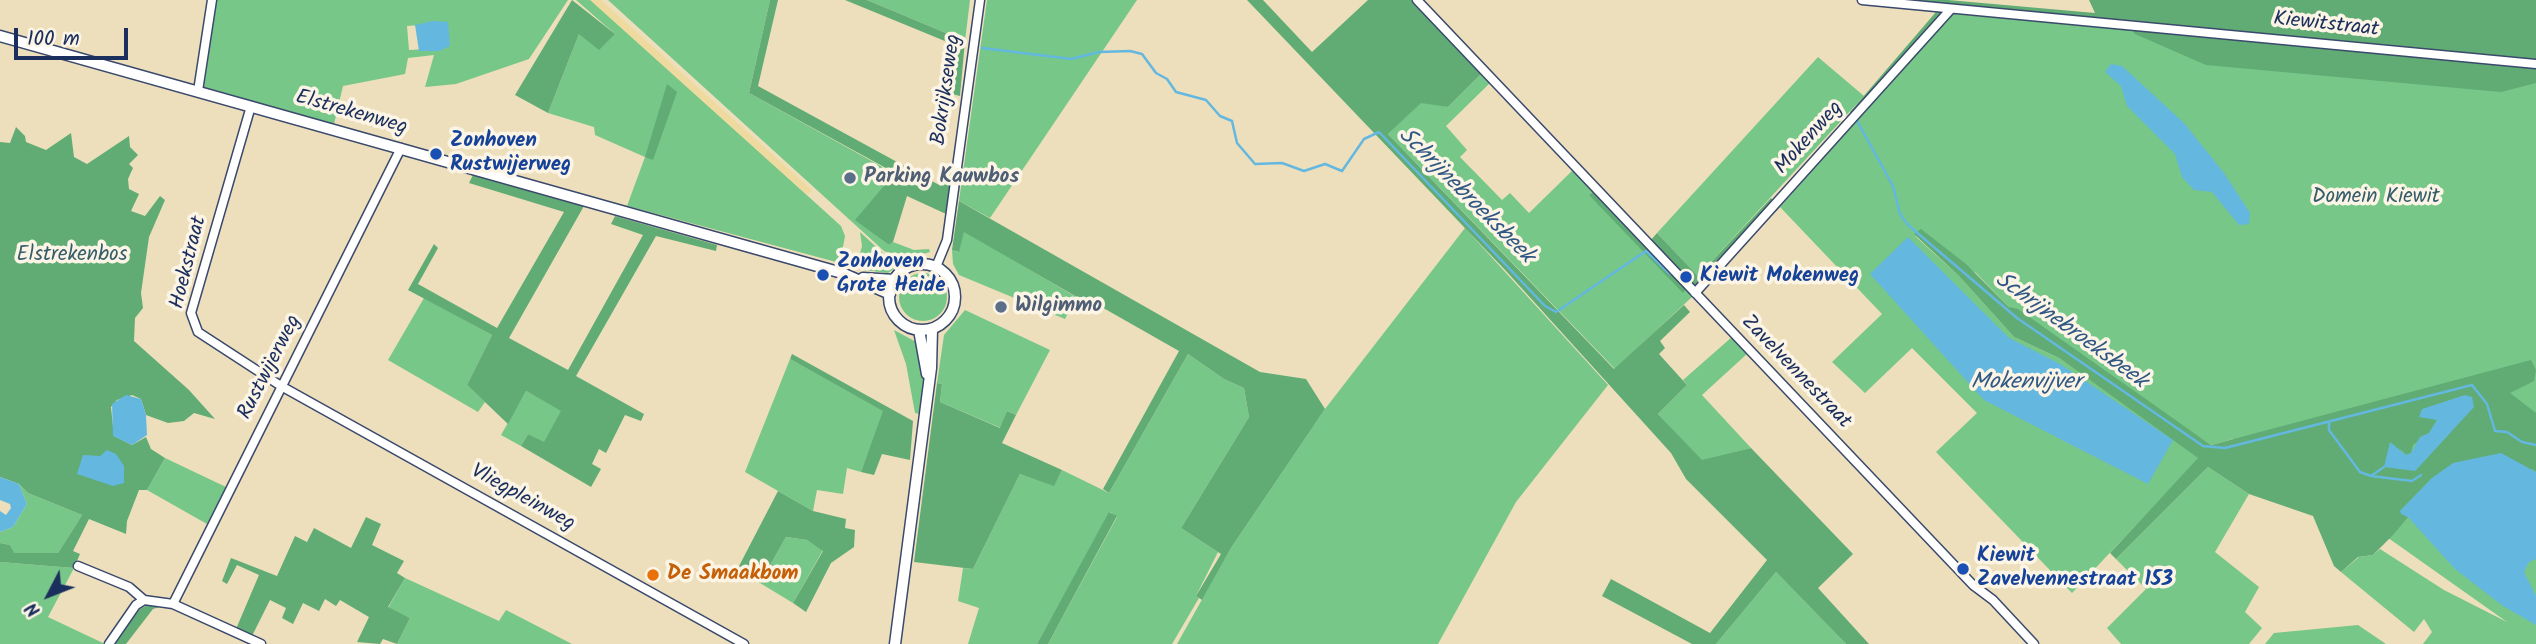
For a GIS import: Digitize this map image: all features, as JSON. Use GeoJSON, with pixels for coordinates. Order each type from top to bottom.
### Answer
{"type":"FeatureCollection","features":[{"type":"Feature","properties":{"kind":"street"},"geometry":{"type":"LineString","coordinates":[[198,91],[212,0]]}},
{"type":"Feature","properties":{"kind":"street","name":"Bokrijkseweg"},"geometry":{"type":"LineString","coordinates":[[936,267],[947,240],[979,0]]}},
{"type":"Feature","properties":{"kind":"street","name":"Zavelvennestraat"},"geometry":{"type":"LineString","coordinates":[[1418,0],[1973,585],[1993,600],[2034,644]]}},
{"type":"Feature","properties":{"kind":"street","name":"Kiewitstraat"},"geometry":{"type":"LineString","coordinates":[[1862,0],[2536,64]]}},
{"type":"Feature","properties":{"kind":"street","name":"Mokenweg"},"geometry":{"type":"LineString","coordinates":[[1695,293],[1951,9]]}},
{"type":"Feature","properties":{"kind":"street","name":"Elstrekenweg"},"geometry":{"type":"LineString","coordinates":[[0,36],[852,276],[890,294]]}},
{"type":"Feature","properties":{"kind":"street","name":"Hoekstraat"},"geometry":{"type":"LineString","coordinates":[[251,106],[191,313],[198,332],[281,386]]}},
{"type":"Feature","properties":{"kind":"street","name":"Rustwijerweg"},"geometry":{"type":"LineString","coordinates":[[173,604],[401,148]]}},
{"type":"Feature","properties":{"kind":"street"},"geometry":{"type":"LineString","coordinates":[[912,265],[936,267],[950,278],[956,295],[952,312],[932,329],[919,330],[901,321],[890,304],[890,294],[894,280],[912,265]]}},
{"type":"Feature","properties":{"kind":"street","name":"Elstrekenweg"},"geometry":{"type":"LineString","coordinates":[[852,276],[894,280]]}},
{"type":"Feature","properties":{"kind":"street"},"geometry":{"type":"LineString","coordinates":[[895,644],[929,380],[932,329]]}},
{"type":"Feature","properties":{"kind":"street"},"geometry":{"type":"LineString","coordinates":[[919,330],[929,380]]}},
{"type":"Feature","properties":{"kind":"street","name":"Vliegpleinweg"},"geometry":{"type":"LineString","coordinates":[[281,386],[744,644]]}},
{"type":"Feature","properties":{"kind":"street"},"geometry":{"type":"LineString","coordinates":[[78,566],[130,587],[144,600],[173,604],[261,644]]}},
{"type":"Feature","properties":{"kind":"street"},"geometry":{"type":"LineString","coordinates":[[109,644],[136,606],[144,600]]}},
{"type":"Feature","properties":{"kind":"green space"},"geometry":{"type":"Polygon","coordinates":[[[216,0],[568,0],[529,59],[456,84],[425,87],[434,55],[408,58],[405,74],[343,86],[334,124],[204,87],[216,0]],[[444,23],[407,26],[409,50],[444,48],[444,23]]]}},
{"type":"Feature","properties":{"kind":"green space"},"geometry":{"type":"Polygon","coordinates":[[[572,0],[615,34],[599,50],[579,34],[548,113],[515,95],[572,0]]]}},
{"type":"Feature","properties":{"kind":"green space"},"geometry":{"type":"Polygon","coordinates":[[[576,0],[591,0],[841,226],[845,236],[840,263],[627,206],[645,157],[595,135],[594,127],[548,113],[579,34],[615,34],[576,0]]]}},
{"type":"Feature","properties":{"kind":"green space"},"geometry":{"type":"Polygon","coordinates":[[[608,0],[770,0],[749,93],[895,174],[876,235],[889,245],[893,242],[914,250],[929,249],[930,252],[905,259],[884,251],[608,0]]]}},
{"type":"Feature","properties":{"kind":"green space"},"geometry":{"type":"Polygon","coordinates":[[[770,0],[778,0],[758,86],[941,186],[945,172],[951,173],[946,214],[907,196],[893,242],[889,245],[855,220],[895,173],[749,93],[770,0]]]}},
{"type":"Feature","properties":{"kind":"green space"},"geometry":{"type":"Polygon","coordinates":[[[845,0],[867,0],[965,41],[960,96],[952,94],[957,46],[845,0]]]}},
{"type":"Feature","properties":{"kind":"green space"},"geometry":{"type":"Polygon","coordinates":[[[867,0],[970,0],[965,41],[867,0]]]}},
{"type":"Feature","properties":{"kind":"green space"},"geometry":{"type":"Polygon","coordinates":[[[987,0],[1137,0],[990,218],[959,201],[987,0]]]}},
{"type":"Feature","properties":{"kind":"green space"},"geometry":{"type":"Polygon","coordinates":[[[1247,0],[1263,0],[1312,52],[1368,0],[1412,0],[1482,73],[1448,107],[1421,103],[1388,134],[1614,369],[1684,305],[1690,312],[1660,341],[1665,348],[1659,354],[1687,385],[1658,414],[1702,460],[1751,448],[1853,554],[1818,588],[1869,644],[1846,644],[1776,572],[1716,644],[1692,644],[1602,596],[1611,579],[1710,633],[1767,560],[1686,479],[1671,453],[1506,271],[1247,0]]]}},
{"type":"Feature","properties":{"kind":"green space"},"geometry":{"type":"Polygon","coordinates":[[[1887,0],[1948,0],[2095,13],[2089,0],[2536,0],[2536,83],[2501,92],[2206,65],[2135,34],[2127,22],[2098,18],[2102,27],[1953,14],[1858,119],[1850,112],[1942,5],[1887,0]]]}},
{"type":"Feature","properties":{"kind":"green space","name":"Domein Kiewit"},"geometry":{"type":"Polygon","coordinates":[[[2045,13],[2536,54],[2536,644],[2423,644],[2432,632],[2424,619],[2414,632],[2341,572],[2359,557],[2373,555],[2380,549],[2444,590],[2507,622],[2377,530],[2233,439],[2211,445],[2009,307],[1976,273],[1914,235],[1959,276],[2014,337],[2059,358],[2199,458],[2072,593],[1936,452],[1977,413],[1912,348],[1865,393],[1832,362],[1882,314],[1780,207],[1952,14],[2043,22],[2045,13]]]}},
{"type":"Feature","properties":{"kind":"green space"},"geometry":{"type":"Polygon","coordinates":[[[1818,57],[1864,96],[1698,276],[1657,233],[1818,57]]]}},
{"type":"Feature","properties":{"kind":"green space"},"geometry":{"type":"Polygon","coordinates":[[[1482,73],[1491,82],[1446,126],[1467,150],[1460,157],[1502,200],[1510,193],[1529,213],[1574,169],[1594,191],[1590,194],[1693,296],[1615,369],[1388,134],[1421,102],[1448,107],[1482,73]]]}},
{"type":"Feature","properties":{"kind":"green space"},"geometry":{"type":"Polygon","coordinates":[[[667,84],[677,92],[653,160],[645,157],[667,84]]]}},
{"type":"Feature","properties":{"kind":"green space","name":"Elstrekenbos"},"geometry":{"type":"Polygon","coordinates":[[[16,127],[25,136],[26,142],[46,150],[71,133],[74,157],[87,164],[129,136],[130,147],[138,155],[129,164],[133,168],[128,179],[129,189],[139,194],[131,211],[145,216],[160,196],[165,200],[149,237],[141,293],[143,308],[135,318],[134,341],[189,390],[215,419],[194,413],[184,421],[168,423],[146,415],[141,399],[132,395],[117,400],[111,407],[114,436],[132,445],[146,437],[151,449],[165,458],[147,490],[139,490],[127,521],[126,534],[89,519],[73,551],[80,554],[74,568],[0,562],[0,543],[10,545],[14,553],[58,553],[82,515],[28,493],[19,484],[0,477],[0,142],[10,143],[16,127]]]}},
{"type":"Feature","properties":{"kind":"green space"},"geometry":{"type":"Polygon","coordinates":[[[473,175],[584,206],[509,338],[568,370],[643,235],[611,224],[615,216],[717,245],[716,251],[656,236],[576,376],[644,414],[641,421],[625,415],[606,453],[599,449],[592,464],[601,469],[591,487],[521,446],[528,434],[544,442],[561,411],[526,391],[508,424],[467,385],[492,335],[408,290],[434,244],[438,248],[418,284],[497,328],[564,212],[469,183],[473,175]]]}},
{"type":"Feature","properties":{"kind":"green space"},"geometry":{"type":"Polygon","coordinates":[[[1594,191],[1687,288],[1683,293],[1589,195],[1594,191]]]}},
{"type":"Feature","properties":{"kind":"green space"},"geometry":{"type":"Polygon","coordinates":[[[1771,198],[1780,207],[1700,291],[1651,240],[1657,233],[1698,276],[1771,198]]]}},
{"type":"Feature","properties":{"kind":"green space"},"geometry":{"type":"Polygon","coordinates":[[[959,201],[1260,372],[1306,379],[1325,409],[1231,548],[1202,600],[1196,596],[1221,554],[1181,528],[1249,417],[1244,388],[1224,379],[1188,354],[1109,493],[1103,489],[1179,351],[1084,297],[1082,300],[964,232],[959,252],[952,250],[959,201]]]}},
{"type":"Feature","properties":{"kind":"green space"},"geometry":{"type":"Polygon","coordinates":[[[1465,228],[1608,385],[1516,502],[1438,644],[1177,644],[1231,548],[1325,409],[1465,228]]]}},
{"type":"Feature","properties":{"kind":"green space"},"geometry":{"type":"Polygon","coordinates":[[[1921,229],[1966,264],[2009,307],[2018,309],[2211,445],[2531,360],[2536,370],[2534,381],[2510,393],[2536,413],[2536,472],[2532,469],[2432,478],[2400,511],[2408,517],[2393,535],[2373,555],[2358,557],[2341,572],[2334,566],[2313,516],[2249,494],[2208,467],[2116,559],[2110,553],[2198,458],[2059,358],[2014,337],[1959,276],[1914,234],[1921,229]],[[2437,420],[2429,433],[2413,445],[2411,453],[2406,455],[2398,446],[2416,470],[2448,435],[2437,420]]]}},
{"type":"Feature","properties":{"kind":"green space"},"geometry":{"type":"Polygon","coordinates":[[[964,231],[1076,297],[1065,319],[959,275],[953,264],[952,250],[958,252],[964,231]]]}},
{"type":"Feature","properties":{"kind":"green space"},"geometry":{"type":"Polygon","coordinates":[[[860,232],[884,254],[903,262],[888,273],[856,269],[862,246],[860,232]]]}},
{"type":"Feature","properties":{"kind":"green space"},"geometry":{"type":"Polygon","coordinates":[[[923,273],[940,280],[947,297],[940,314],[923,321],[906,314],[899,297],[906,280],[923,273]]]}},
{"type":"Feature","properties":{"kind":"green space"},"geometry":{"type":"Polygon","coordinates":[[[424,298],[492,335],[467,385],[485,402],[478,412],[388,360],[424,298]]]}},
{"type":"Feature","properties":{"kind":"green space"},"geometry":{"type":"Polygon","coordinates":[[[965,310],[1050,350],[1016,415],[1007,411],[1001,428],[940,402],[942,384],[937,383],[944,335],[965,310]]]}},
{"type":"Feature","properties":{"kind":"green space"},"geometry":{"type":"Polygon","coordinates":[[[894,330],[918,343],[924,383],[921,414],[915,413],[906,364],[894,330]]]}},
{"type":"Feature","properties":{"kind":"green space"},"geometry":{"type":"Polygon","coordinates":[[[1732,337],[1748,353],[1702,395],[1751,448],[1702,461],[1658,414],[1687,385],[1683,380],[1732,337]]]}},
{"type":"Feature","properties":{"kind":"green space"},"geometry":{"type":"Polygon","coordinates":[[[792,354],[913,421],[910,460],[882,454],[874,475],[861,472],[883,411],[790,359],[792,354]]]}},
{"type":"Feature","properties":{"kind":"green space"},"geometry":{"type":"Polygon","coordinates":[[[1188,354],[1224,379],[1244,388],[1249,417],[1181,528],[1218,552],[1196,596],[1199,598],[1172,644],[1048,644],[1117,517],[1110,512],[1037,644],[968,644],[979,608],[958,601],[963,568],[973,569],[1020,474],[1054,485],[1062,470],[1109,493],[1188,354]]]}},
{"type":"Feature","properties":{"kind":"green space"},"geometry":{"type":"Polygon","coordinates":[[[790,359],[884,411],[861,472],[847,468],[843,494],[817,490],[813,511],[745,472],[790,359]]]}},
{"type":"Feature","properties":{"kind":"green space"},"geometry":{"type":"Polygon","coordinates":[[[937,383],[942,384],[940,402],[1000,428],[1007,411],[1016,415],[1002,443],[1062,470],[1054,486],[1020,474],[973,569],[914,562],[937,383]]]}},
{"type":"Feature","properties":{"kind":"green space"},"geometry":{"type":"Polygon","coordinates":[[[526,391],[562,411],[544,443],[528,434],[521,446],[501,435],[526,391]]]}},
{"type":"Feature","properties":{"kind":"green space"},"geometry":{"type":"Polygon","coordinates":[[[165,458],[226,487],[207,524],[147,490],[165,458]]]}},
{"type":"Feature","properties":{"kind":"green space"},"geometry":{"type":"Polygon","coordinates":[[[2208,467],[2249,494],[2215,552],[2259,587],[2245,612],[2262,628],[2249,644],[2121,644],[2107,628],[2146,589],[2116,559],[2208,467]]]}},
{"type":"Feature","properties":{"kind":"green space"},"geometry":{"type":"Polygon","coordinates":[[[19,484],[28,493],[82,515],[58,553],[13,553],[10,545],[0,543],[0,532],[13,527],[27,504],[19,484]]]}},
{"type":"Feature","properties":{"kind":"green space"},"geometry":{"type":"Polygon","coordinates":[[[778,491],[813,511],[846,519],[845,528],[855,530],[854,547],[831,563],[806,612],[793,603],[823,551],[807,540],[786,537],[760,583],[738,568],[778,491]]]}},
{"type":"Feature","properties":{"kind":"green space"},"geometry":{"type":"Polygon","coordinates":[[[1109,512],[1117,516],[1048,644],[1037,644],[1109,512]]]}},
{"type":"Feature","properties":{"kind":"green space"},"geometry":{"type":"Polygon","coordinates":[[[366,517],[381,524],[372,545],[404,561],[397,573],[405,578],[388,607],[410,618],[397,644],[383,639],[380,644],[357,642],[369,617],[340,600],[336,606],[325,599],[319,611],[303,603],[293,624],[282,618],[286,608],[270,600],[252,636],[236,629],[259,575],[237,565],[227,584],[222,581],[231,558],[277,576],[295,536],[307,542],[314,528],[351,548],[366,517]]]}},
{"type":"Feature","properties":{"kind":"green space"},"geometry":{"type":"Polygon","coordinates":[[[786,537],[807,540],[823,550],[793,603],[760,583],[786,537]]]}},
{"type":"Feature","properties":{"kind":"green space"},"geometry":{"type":"Polygon","coordinates":[[[0,562],[74,568],[48,617],[105,644],[0,644],[0,562]]]}},
{"type":"Feature","properties":{"kind":"green space"},"geometry":{"type":"Polygon","coordinates":[[[1776,572],[1846,644],[1716,644],[1776,572]]]}},
{"type":"Feature","properties":{"kind":"green space"},"geometry":{"type":"Polygon","coordinates":[[[405,578],[499,621],[506,610],[572,644],[397,644],[410,618],[388,608],[405,578]]]}},
{"type":"Feature","properties":{"kind":"green space"},"geometry":{"type":"Polygon","coordinates":[[[151,603],[162,606],[153,609],[126,644],[114,644],[140,609],[151,603]]]}},
{"type":"Feature","properties":{"kind":"green space"},"geometry":{"type":"Polygon","coordinates":[[[2358,625],[2386,644],[2265,644],[2274,633],[2358,625]]]}},
{"type":"Feature","properties":{"kind":"sand"},"geometry":{"type":"Polygon","coordinates":[[[590,0],[601,0],[812,190],[807,195],[590,0]]]}},
{"type":"Feature","properties":{"kind":"water"},"geometry":{"type":"Polygon","coordinates":[[[433,21],[448,22],[450,46],[439,51],[419,51],[415,25],[433,21]]]}},
{"type":"Feature","properties":{"kind":"water"},"geometry":{"type":"Polygon","coordinates":[[[2111,64],[2122,66],[2184,123],[2224,173],[2250,213],[2249,224],[2239,225],[2212,192],[2194,190],[2182,177],[2175,154],[2127,106],[2121,86],[2105,72],[2111,64]]]}},
{"type":"Feature","properties":{"kind":"water","name":"Mokenvijver"},"geometry":{"type":"Polygon","coordinates":[[[1908,237],[2009,338],[2060,364],[2173,440],[2148,484],[1984,400],[1870,274],[1908,237]]]}},
{"type":"Feature","properties":{"kind":"water"},"geometry":{"type":"Polygon","coordinates":[[[126,395],[141,399],[146,415],[147,435],[132,445],[113,436],[112,404],[126,395]]]}},
{"type":"Feature","properties":{"kind":"water"},"geometry":{"type":"Polygon","coordinates":[[[2465,395],[2472,397],[2474,407],[2415,471],[2384,467],[2390,442],[2406,455],[2411,453],[2420,437],[2429,433],[2437,420],[2419,417],[2422,409],[2465,395]]]}},
{"type":"Feature","properties":{"kind":"water"},"geometry":{"type":"Polygon","coordinates":[[[107,450],[116,454],[124,466],[124,483],[113,486],[77,474],[83,455],[100,456],[107,450]]]}},
{"type":"Feature","properties":{"kind":"water"},"geometry":{"type":"Polygon","coordinates":[[[2501,453],[2536,472],[2536,559],[2529,562],[2524,572],[2536,596],[2536,625],[2503,606],[2455,569],[2400,511],[2432,478],[2453,463],[2501,453]]]}},
{"type":"Feature","properties":{"kind":"water"},"geometry":{"type":"Polygon","coordinates":[[[0,477],[19,484],[27,504],[13,527],[0,532],[0,511],[6,515],[11,508],[10,504],[0,500],[0,477]]]}},
{"type":"Feature","properties":{"kind":"waterway","name":"Schrijnebroeksbeek"},"geometry":{"type":"LineString","coordinates":[[982,48],[1071,59],[1099,52],[1130,51],[1142,54],[1156,73],[1167,79],[1176,92],[1206,100],[1220,116],[1232,121],[1237,143],[1255,164],[1282,163],[1304,171],[1325,164],[1342,171],[1364,139],[1379,132],[1545,306],[1556,312],[1646,251],[1670,274]]}},
{"type":"Feature","properties":{"kind":"waterway","name":"Schrijnebroeksbeek"},"geometry":{"type":"LineString","coordinates":[[1856,119],[1893,186],[1900,214],[1908,225],[2017,318],[2203,446],[2225,448],[2472,385],[2487,404],[2495,431],[2507,432],[2522,442],[2536,445]]}},
{"type":"Feature","properties":{"kind":"waterway"},"geometry":{"type":"LineString","coordinates":[[2329,423],[2329,430],[2360,472],[2371,476],[2384,467]]}},
{"type":"Feature","properties":{"kind":"waterway"},"geometry":{"type":"LineString","coordinates":[[2371,476],[2412,481],[2421,475]]}},
{"type":"Feature","properties":{"kind":"place","name":"Zonhoven Rustwijerweg"},"geometry":{"type":"Point","coordinates":[436,154]}},
{"type":"Feature","properties":{"kind":"place","name":"Parking Kauwbos"},"geometry":{"type":"Point","coordinates":[850,178]}},
{"type":"Feature","properties":{"kind":"place","name":"Zonhoven Grote Heide"},"geometry":{"type":"Point","coordinates":[823,275]}},
{"type":"Feature","properties":{"kind":"place","name":"Kiewit Mokenweg"},"geometry":{"type":"Point","coordinates":[1686,277]}},
{"type":"Feature","properties":{"kind":"place","name":"Wilgimmo"},"geometry":{"type":"Point","coordinates":[1001,307]}},
{"type":"Feature","properties":{"kind":"place","name":"Kiewit Zavelvennestraat 153"},"geometry":{"type":"Point","coordinates":[1963,569]}},
{"type":"Feature","properties":{"kind":"place","name":"De Smaakbom"},"geometry":{"type":"Point","coordinates":[653,575]}}]}
